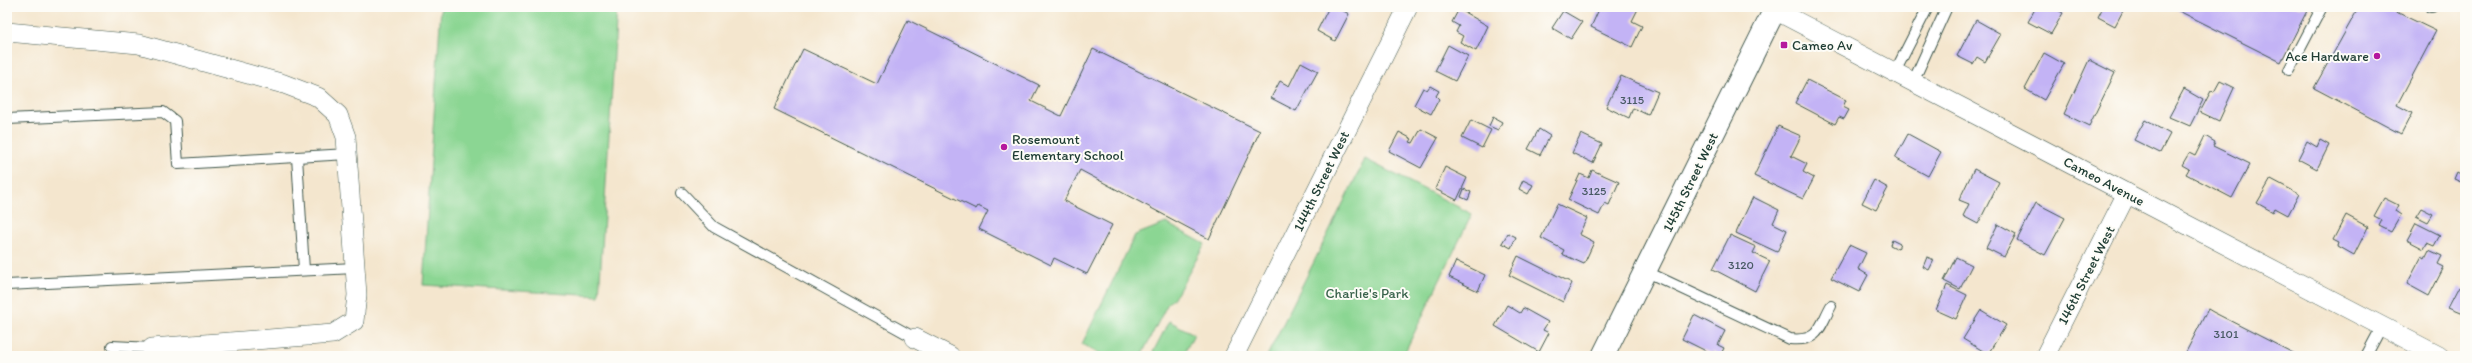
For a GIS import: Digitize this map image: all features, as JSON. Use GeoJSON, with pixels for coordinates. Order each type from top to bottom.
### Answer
{"type":"FeatureCollection","features":[{"type":"Feature","properties":{"kind":"street","name":"144th Street West"},"geometry":{"type":"LineString","coordinates":[[1234,356],[1408,7]]}},
{"type":"Feature","properties":{"kind":"street","name":"Cameo Avenue"},"geometry":{"type":"LineString","coordinates":[[1773,8],[2439,356]]}},
{"type":"Feature","properties":{"kind":"street","name":"145th Street West"},"geometry":{"type":"LineString","coordinates":[[1603,356],[1646,271],[1773,8]]}},
{"type":"Feature","properties":{"kind":"street"},"geometry":{"type":"LineString","coordinates":[[7,32],[139,44],[284,84],[318,97],[338,115],[346,137],[348,154],[357,295],[354,321],[333,334],[152,352]]}},
{"type":"Feature","properties":{"kind":"street","name":"146th Street West"},"geometry":{"type":"LineString","coordinates":[[2045,356],[2127,193]]}},
{"type":"Feature","properties":{"kind":"street"},"geometry":{"type":"LineString","coordinates":[[915,338],[948,356]]}},
{"type":"Feature","properties":{"kind":"lane"},"geometry":{"type":"LineString","coordinates":[[1895,72],[1928,7]]}},
{"type":"Feature","properties":{"kind":"lane"},"geometry":{"type":"LineString","coordinates":[[1913,82],[1947,7]]}},
{"type":"Feature","properties":{"kind":"lane"},"geometry":{"type":"LineString","coordinates":[[2289,70],[2322,7]]}},
{"type":"Feature","properties":{"kind":"lane"},"geometry":{"type":"LineString","coordinates":[[7,119],[163,112],[175,122],[178,164],[348,154]]}},
{"type":"Feature","properties":{"kind":"lane"},"geometry":{"type":"LineString","coordinates":[[297,157],[304,270]]}},
{"type":"Feature","properties":{"kind":"lane"},"geometry":{"type":"LineString","coordinates":[[682,193],[714,227],[915,338]]}},
{"type":"Feature","properties":{"kind":"lane"},"geometry":{"type":"LineString","coordinates":[[7,285],[355,268]]}},
{"type":"Feature","properties":{"kind":"lane"},"geometry":{"type":"LineString","coordinates":[[1646,271],[1790,339],[1805,341],[1815,335],[1831,306]]}},
{"type":"Feature","properties":{"kind":"lane"},"geometry":{"type":"LineString","coordinates":[[2366,356],[2382,326]]}},
{"type":"Feature","properties":{"kind":"lane"},"geometry":{"type":"LineString","coordinates":[[112,346],[152,352]]}},
{"type":"Feature","properties":{"kind":"green space"},"geometry":{"type":"Polygon","coordinates":[[[441,7],[617,7],[599,296],[423,285],[441,7]]]}},
{"type":"Feature","properties":{"kind":"green space","name":"Charlie's Park"},"geometry":{"type":"Polygon","coordinates":[[[1365,159],[1472,214],[1403,356],[1267,356],[1365,159]]]}},
{"type":"Feature","properties":{"kind":"green space"},"geometry":{"type":"Polygon","coordinates":[[[1166,223],[1205,244],[1177,294],[1167,305],[1141,356],[1105,356],[1082,344],[1135,235],[1166,223]]]}},
{"type":"Feature","properties":{"kind":"green space"},"geometry":{"type":"Polygon","coordinates":[[[1169,321],[1194,334],[1183,356],[1151,356],[1169,321]]]}},
{"type":"Feature","properties":{"kind":"building"},"geometry":{"type":"Polygon","coordinates":[[[1329,7],[1336,7],[1349,14],[1335,41],[1317,31],[1329,7]]]}},
{"type":"Feature","properties":{"kind":"building"},"geometry":{"type":"Polygon","coordinates":[[[1600,7],[1639,7],[1632,21],[1642,26],[1632,47],[1591,27],[1600,7]]]}},
{"type":"Feature","properties":{"kind":"building"},"geometry":{"type":"Polygon","coordinates":[[[2036,7],[2052,7],[2063,13],[2051,34],[2028,22],[2036,7]]]}},
{"type":"Feature","properties":{"kind":"building"},"geometry":{"type":"Polygon","coordinates":[[[2103,7],[2125,7],[2115,26],[2098,17],[2103,7]]]}},
{"type":"Feature","properties":{"kind":"building"},"geometry":{"type":"Polygon","coordinates":[[[2171,7],[2309,7],[2281,62],[2171,7]]]}},
{"type":"Feature","properties":{"kind":"building","name":"Ace Hardware"},"geometry":{"type":"Polygon","coordinates":[[[2359,7],[2386,7],[2436,31],[2397,105],[2412,113],[2401,134],[2314,88],[2359,7]]]}},
{"type":"Feature","properties":{"kind":"building"},"geometry":{"type":"Polygon","coordinates":[[[1459,9],[1488,26],[1476,51],[1460,42],[1463,36],[1456,32],[1459,26],[1452,22],[1459,9]]]}},
{"type":"Feature","properties":{"kind":"building"},"geometry":{"type":"Polygon","coordinates":[[[1563,11],[1582,22],[1571,39],[1552,28],[1563,11]]]}},
{"type":"Feature","properties":{"kind":"building","name":"Rosemount Elementary School"},"geometry":{"type":"Polygon","coordinates":[[[908,20],[1039,85],[1031,101],[1061,116],[1093,49],[1260,131],[1209,239],[1080,170],[1064,201],[1112,225],[1087,274],[1054,258],[1051,265],[979,229],[988,211],[978,206],[976,209],[774,109],[803,49],[877,84],[908,20]]]}},
{"type":"Feature","properties":{"kind":"building"},"geometry":{"type":"Polygon","coordinates":[[[1976,20],[2001,34],[1985,62],[1977,57],[1973,64],[1957,56],[1976,20]]]}},
{"type":"Feature","properties":{"kind":"building"},"geometry":{"type":"Polygon","coordinates":[[[1448,45],[1468,56],[1455,81],[1435,71],[1448,45]]]}},
{"type":"Feature","properties":{"kind":"building"},"geometry":{"type":"Polygon","coordinates":[[[2044,53],[2064,64],[2044,100],[2025,89],[2044,53]]]}},
{"type":"Feature","properties":{"kind":"building"},"geometry":{"type":"Polygon","coordinates":[[[2089,60],[2115,73],[2089,126],[2064,114],[2089,60]]]}},
{"type":"Feature","properties":{"kind":"building"},"geometry":{"type":"Polygon","coordinates":[[[1301,62],[1318,71],[1296,111],[1271,98],[1280,81],[1289,86],[1301,62]]]}},
{"type":"Feature","properties":{"kind":"building"},"geometry":{"type":"Polygon","coordinates":[[[1621,76],[1658,92],[1648,115],[1633,108],[1629,118],[1606,107],[1621,76]]]}},
{"type":"Feature","properties":{"kind":"building"},"geometry":{"type":"Polygon","coordinates":[[[1807,80],[1846,100],[1843,107],[1849,110],[1844,119],[1839,117],[1835,124],[1795,103],[1807,80]]]}},
{"type":"Feature","properties":{"kind":"building"},"geometry":{"type":"Polygon","coordinates":[[[2220,81],[2234,88],[2219,121],[2200,112],[2211,91],[2214,92],[2220,81]]]}},
{"type":"Feature","properties":{"kind":"building"},"geometry":{"type":"Polygon","coordinates":[[[1430,86],[1439,91],[1436,96],[1439,99],[1431,114],[1414,105],[1423,88],[1427,90],[1430,86]]]}},
{"type":"Feature","properties":{"kind":"building"},"geometry":{"type":"Polygon","coordinates":[[[2184,89],[2203,100],[2190,126],[2169,117],[2184,89]]]}},
{"type":"Feature","properties":{"kind":"building"},"geometry":{"type":"Polygon","coordinates":[[[1493,117],[1502,122],[1498,130],[1489,126],[1493,117]]]}},
{"type":"Feature","properties":{"kind":"building"},"geometry":{"type":"Polygon","coordinates":[[[1471,120],[1491,130],[1482,148],[1462,138],[1471,120]]]}},
{"type":"Feature","properties":{"kind":"building"},"geometry":{"type":"Polygon","coordinates":[[[2145,120],[2170,134],[2160,153],[2134,140],[2145,120]]]}},
{"type":"Feature","properties":{"kind":"building"},"geometry":{"type":"Polygon","coordinates":[[[1778,126],[1801,136],[1791,156],[1807,164],[1803,172],[1814,178],[1803,199],[1754,176],[1778,126]]]}},
{"type":"Feature","properties":{"kind":"building"},"geometry":{"type":"Polygon","coordinates":[[[1421,129],[1438,138],[1421,168],[1389,151],[1399,132],[1412,139],[1410,142],[1413,143],[1421,129]]]}},
{"type":"Feature","properties":{"kind":"building"},"geometry":{"type":"Polygon","coordinates":[[[1539,129],[1550,136],[1540,155],[1528,149],[1539,129]]]}},
{"type":"Feature","properties":{"kind":"building"},"geometry":{"type":"Polygon","coordinates":[[[1581,134],[1602,144],[1593,163],[1572,153],[1581,134]]]}},
{"type":"Feature","properties":{"kind":"building"},"geometry":{"type":"Polygon","coordinates":[[[1908,134],[1941,152],[1928,176],[1895,158],[1908,134]]]}},
{"type":"Feature","properties":{"kind":"building"},"geometry":{"type":"Polygon","coordinates":[[[2205,136],[2215,142],[2213,146],[2250,164],[2232,198],[2186,174],[2189,169],[2182,165],[2189,153],[2195,156],[2205,136]]]}},
{"type":"Feature","properties":{"kind":"building"},"geometry":{"type":"Polygon","coordinates":[[[2320,140],[2329,145],[2317,169],[2298,159],[2307,141],[2317,147],[2320,140]]]}},
{"type":"Feature","properties":{"kind":"building"},"geometry":{"type":"Polygon","coordinates":[[[1445,167],[1467,178],[1457,200],[1435,189],[1445,167]]]}},
{"type":"Feature","properties":{"kind":"building"},"geometry":{"type":"Polygon","coordinates":[[[1974,169],[1999,182],[1978,224],[1963,216],[1969,204],[1959,200],[1974,169]]]}},
{"type":"Feature","properties":{"kind":"building"},"geometry":{"type":"Polygon","coordinates":[[[1592,170],[1619,182],[1609,205],[1605,203],[1599,215],[1568,200],[1580,174],[1589,178],[1592,170]]]}},
{"type":"Feature","properties":{"kind":"building"},"geometry":{"type":"Polygon","coordinates":[[[2457,172],[2464,176],[2461,182],[2454,179],[2457,172]]]}},
{"type":"Feature","properties":{"kind":"building"},"geometry":{"type":"Polygon","coordinates":[[[2271,179],[2299,194],[2288,215],[2275,208],[2273,212],[2257,203],[2271,179]]]}},
{"type":"Feature","properties":{"kind":"building"},"geometry":{"type":"Polygon","coordinates":[[[1523,180],[1533,185],[1528,194],[1519,189],[1523,180]]]}},
{"type":"Feature","properties":{"kind":"building"},"geometry":{"type":"Polygon","coordinates":[[[1874,180],[1888,188],[1876,210],[1862,203],[1874,180]]]}},
{"type":"Feature","properties":{"kind":"building"},"geometry":{"type":"Polygon","coordinates":[[[1464,189],[1471,192],[1468,200],[1461,197],[1464,189]]]}},
{"type":"Feature","properties":{"kind":"building"},"geometry":{"type":"Polygon","coordinates":[[[1753,197],[1779,210],[1773,223],[1787,230],[1777,252],[1736,233],[1753,197]]]}},
{"type":"Feature","properties":{"kind":"building"},"geometry":{"type":"Polygon","coordinates":[[[2384,198],[2398,205],[2395,211],[2401,215],[2391,232],[2379,226],[2382,220],[2374,216],[2384,198]]]}},
{"type":"Feature","properties":{"kind":"building"},"geometry":{"type":"Polygon","coordinates":[[[2036,203],[2065,218],[2045,255],[2017,240],[2036,203]]]}},
{"type":"Feature","properties":{"kind":"building"},"geometry":{"type":"Polygon","coordinates":[[[1557,204],[1587,218],[1579,234],[1594,242],[1584,264],[1562,254],[1564,250],[1541,238],[1557,204]]]}},
{"type":"Feature","properties":{"kind":"building"},"geometry":{"type":"Polygon","coordinates":[[[2421,208],[2433,214],[2428,222],[2416,216],[2421,208]]]}},
{"type":"Feature","properties":{"kind":"building"},"geometry":{"type":"Polygon","coordinates":[[[2346,215],[2368,227],[2354,255],[2338,246],[2339,243],[2333,240],[2346,215]]]}},
{"type":"Feature","properties":{"kind":"building"},"geometry":{"type":"Polygon","coordinates":[[[2416,223],[2440,235],[2434,246],[2427,243],[2424,249],[2407,240],[2416,223]]]}},
{"type":"Feature","properties":{"kind":"building"},"geometry":{"type":"Polygon","coordinates":[[[1998,224],[2016,234],[2004,257],[1986,248],[1998,224]]]}},
{"type":"Feature","properties":{"kind":"building"},"geometry":{"type":"Polygon","coordinates":[[[1508,233],[1516,237],[1511,248],[1502,243],[1508,233]]]}},
{"type":"Feature","properties":{"kind":"building"},"geometry":{"type":"Polygon","coordinates":[[[1730,235],[1756,247],[1753,253],[1770,261],[1755,291],[1713,269],[1730,235]]]}},
{"type":"Feature","properties":{"kind":"building"},"geometry":{"type":"Polygon","coordinates":[[[1892,240],[1900,244],[1898,249],[1890,245],[1892,240]]]}},
{"type":"Feature","properties":{"kind":"building"},"geometry":{"type":"Polygon","coordinates":[[[1849,245],[1866,253],[1858,269],[1868,275],[1859,292],[1831,278],[1849,245]]]}},
{"type":"Feature","properties":{"kind":"building"},"geometry":{"type":"Polygon","coordinates":[[[2429,250],[2442,256],[2438,264],[2444,267],[2429,296],[2407,284],[2422,256],[2425,258],[2429,250]]]}},
{"type":"Feature","properties":{"kind":"building"},"geometry":{"type":"Polygon","coordinates":[[[1518,256],[1572,283],[1563,302],[1509,275],[1518,256]]]}},
{"type":"Feature","properties":{"kind":"building"},"geometry":{"type":"Polygon","coordinates":[[[1927,257],[1934,260],[1929,270],[1923,267],[1927,257]]]}},
{"type":"Feature","properties":{"kind":"building"},"geometry":{"type":"Polygon","coordinates":[[[1956,257],[1972,265],[1960,289],[1944,281],[1956,257]]]}},
{"type":"Feature","properties":{"kind":"building"},"geometry":{"type":"Polygon","coordinates":[[[1456,261],[1485,275],[1478,291],[1449,277],[1456,261]]]}},
{"type":"Feature","properties":{"kind":"building"},"geometry":{"type":"Polygon","coordinates":[[[1947,285],[1967,295],[1956,319],[1936,310],[1947,285]]]}},
{"type":"Feature","properties":{"kind":"building"},"geometry":{"type":"Polygon","coordinates":[[[2459,287],[2465,290],[2465,315],[2448,308],[2459,287]]]}},
{"type":"Feature","properties":{"kind":"building"},"geometry":{"type":"Polygon","coordinates":[[[1507,305],[1520,313],[1523,308],[1548,322],[1543,330],[1549,333],[1539,352],[1495,326],[1507,305]]]}},
{"type":"Feature","properties":{"kind":"building"},"geometry":{"type":"Polygon","coordinates":[[[2208,309],[2213,312],[2299,356],[2184,356],[2208,309]]]}},
{"type":"Feature","properties":{"kind":"building"},"geometry":{"type":"Polygon","coordinates":[[[1981,310],[2006,325],[1988,354],[1963,339],[1981,310]]]}},
{"type":"Feature","properties":{"kind":"building"},"geometry":{"type":"Polygon","coordinates":[[[1694,315],[1725,331],[1718,345],[1724,348],[1720,356],[1713,352],[1712,354],[1682,339],[1694,315]]]}},
{"type":"Feature","properties":{"kind":"place","name":"Cameo Av"},"geometry":{"type":"Point","coordinates":[1784,45]}},
{"type":"Feature","properties":{"kind":"place","name":"Ace Hardware"},"geometry":{"type":"Point","coordinates":[2377,56]}},
{"type":"Feature","properties":{"kind":"place","name":"Rosemount Elementary School"},"geometry":{"type":"Point","coordinates":[1004,147]}}]}
